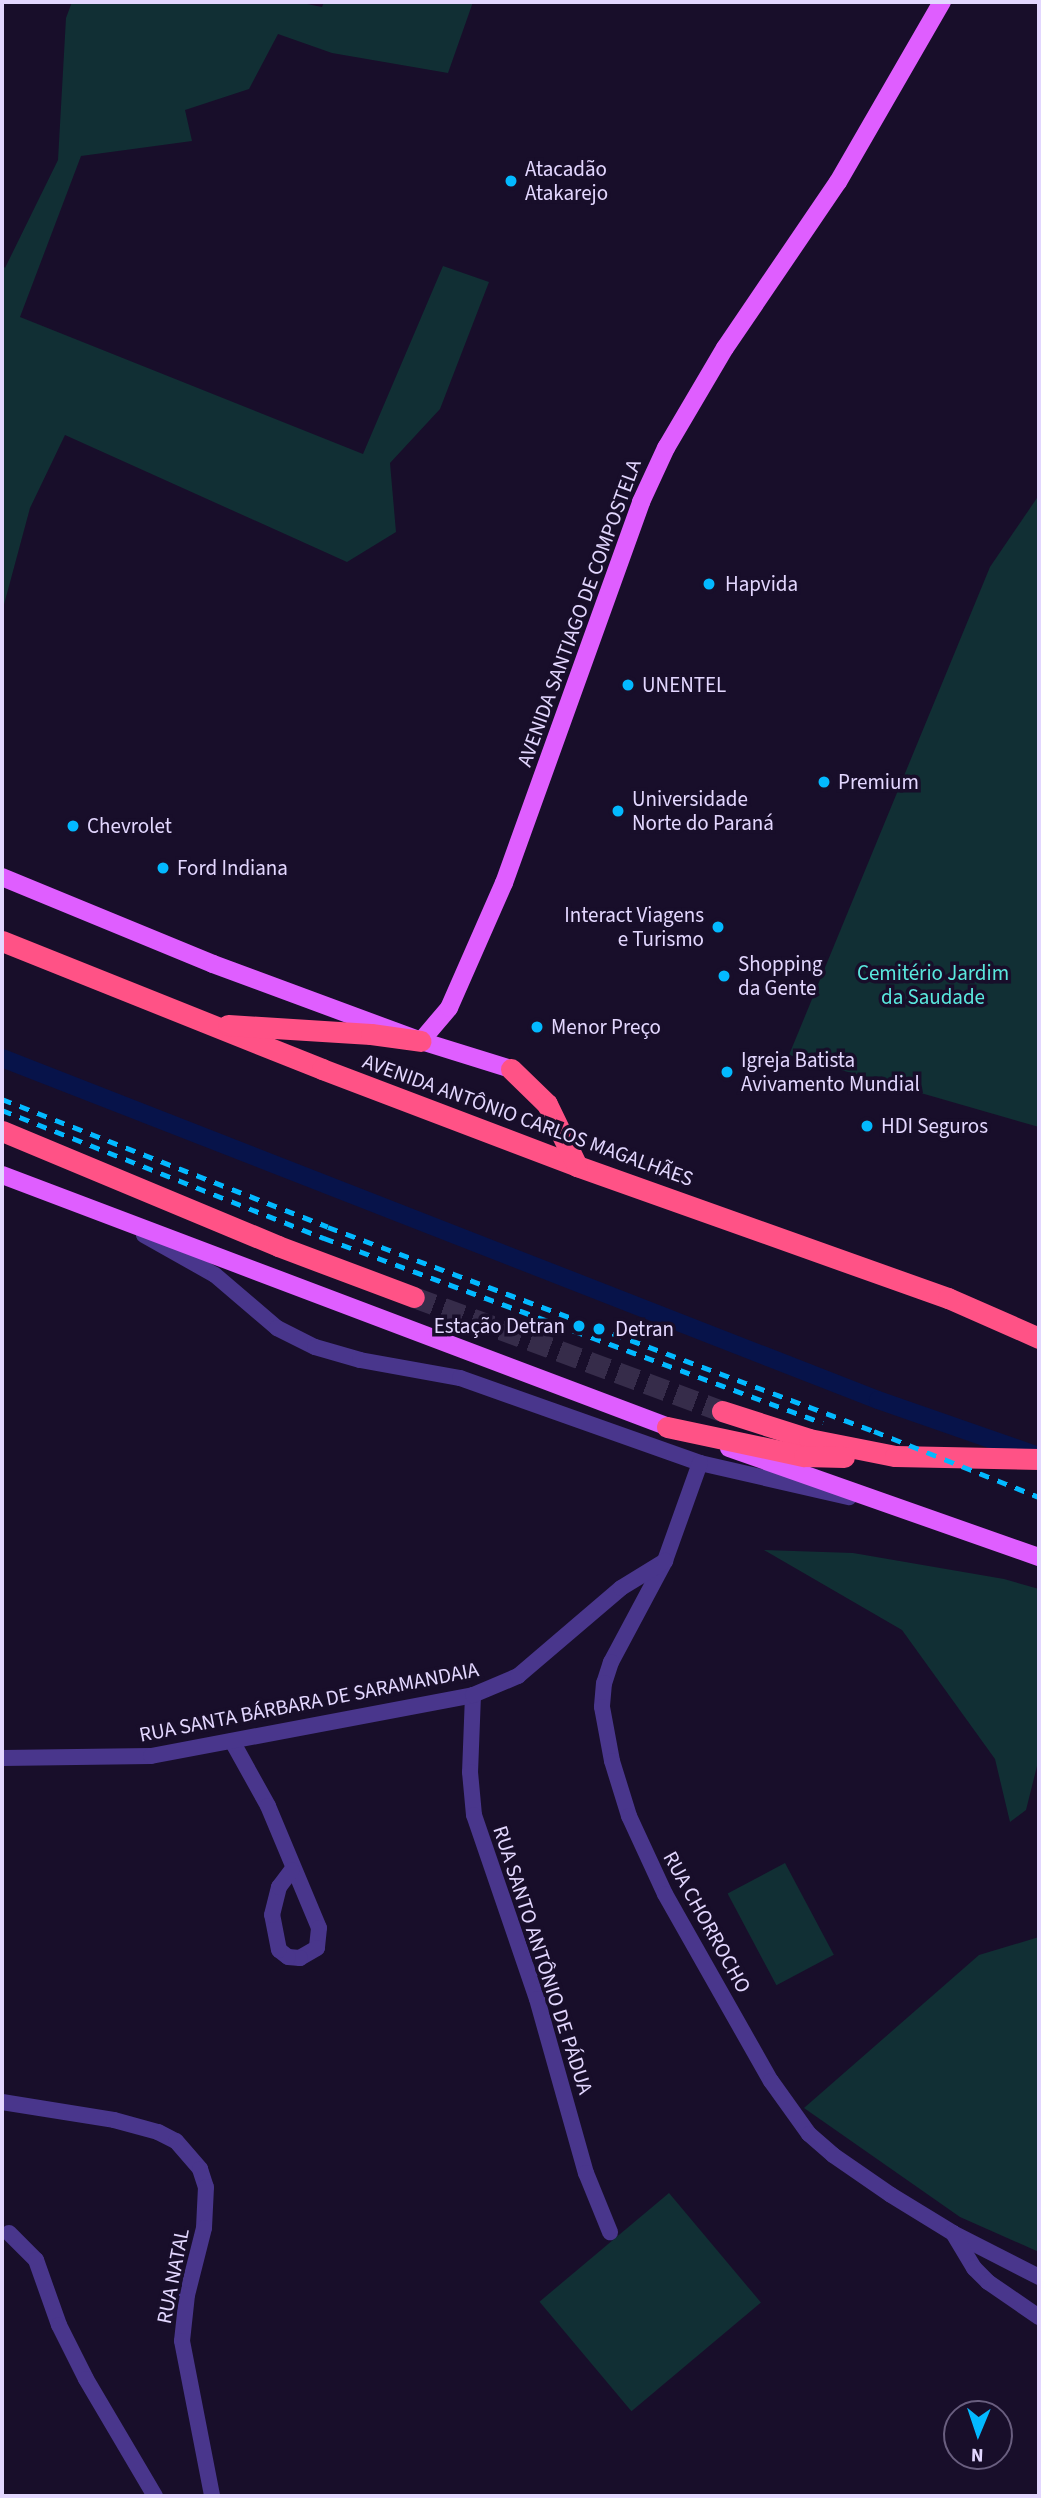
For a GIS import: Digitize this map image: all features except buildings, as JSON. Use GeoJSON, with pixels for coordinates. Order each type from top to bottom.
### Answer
{"type":"FeatureCollection","features":[{"type":"Feature","properties":{"kind":"highway","name":"AVENIDA ANTÔNIO CARLOS MAGALHÃES"},"geometry":{"type":"LineString","coordinates":[[2,941],[195,1020],[577,1166],[948,1298],[1039,1338]]}},
{"type":"Feature","properties":{"kind":"highway"},"geometry":{"type":"LineString","coordinates":[[195,1020],[421,1041]]}},
{"type":"Feature","properties":{"kind":"highway"},"geometry":{"type":"LineString","coordinates":[[511,1069],[547,1104],[577,1166]]}},
{"type":"Feature","properties":{"kind":"highway"},"geometry":{"type":"LineString","coordinates":[[2,1132],[278,1246],[414,1297]]}},
{"type":"Feature","properties":{"kind":"highway"},"geometry":{"type":"LineString","coordinates":[[948,1298],[1039,1321]]}},
{"type":"Feature","properties":{"kind":"highway"},"geometry":{"type":"LineString","coordinates":[[722,1411],[809,1439],[895,1456]]}},
{"type":"Feature","properties":{"kind":"highway"},"geometry":{"type":"LineString","coordinates":[[667,1427],[804,1455],[1039,1460]]}},
{"type":"Feature","properties":{"kind":"main road","name":"AVENIDA SANTIAGO DE COMPOSTELA"},"geometry":{"type":"LineString","coordinates":[[421,1041],[449,1008],[504,883],[640,502],[666,448],[725,348],[838,181],[942,2]]}},
{"type":"Feature","properties":{"kind":"main road","name":"AVENIDA ANTÔNIO CARLOS MAGALHÃES"},"geometry":{"type":"LineString","coordinates":[[2,877],[213,964],[421,1041],[511,1069]]}},
{"type":"Feature","properties":{"kind":"main road","name":"AVENIDA SANTIAGO DE COMPOSTELA"},"geometry":{"type":"LineString","coordinates":[[449,1008],[448,1037],[452,1050]]}},
{"type":"Feature","properties":{"kind":"main road"},"geometry":{"type":"LineString","coordinates":[[2,1175],[667,1427],[1039,1557]]}},
{"type":"Feature","properties":{"kind":"street"},"geometry":{"type":"LineString","coordinates":[[121,1222],[215,1275],[277,1328],[314,1347],[360,1360],[460,1378],[700,1463],[901,1508]]}},
{"type":"Feature","properties":{"kind":"street","name":"RUA CHORROCHO"},"geometry":{"type":"LineString","coordinates":[[700,1463],[666,1561],[611,1662],[604,1683],[602,1707],[609,1749],[629,1816],[665,1894],[790,2111],[808,2134],[833,2155],[953,2233],[1039,2277]]}},
{"type":"Feature","properties":{"kind":"street","name":"RUA SANTA BÁRBARA DE SARAMANDAIA"},"geometry":{"type":"LineString","coordinates":[[2,1758],[131,1758],[473,1695],[518,1675],[621,1588],[666,1561]]}},
{"type":"Feature","properties":{"kind":"street","name":"RUA SANTO ANTÔNIO DE PÁDUA"},"geometry":{"type":"LineString","coordinates":[[473,1695],[470,1772],[474,1815],[537,1999],[586,2173],[610,2232]]}},
{"type":"Feature","properties":{"kind":"street"},"geometry":{"type":"LineString","coordinates":[[232,1741],[253,1773],[320,1937],[311,1954],[300,1958],[288,1957],[279,1950],[272,1915],[279,1887],[292,1870]]}},
{"type":"Feature","properties":{"kind":"street","name":"RUA NATAL"},"geometry":{"type":"LineString","coordinates":[[2,2102],[114,2120],[158,2132],[176,2141],[200,2169],[206,2187],[204,2228],[187,2295],[182,2341],[212,2496]]}},
{"type":"Feature","properties":{"kind":"street"},"geometry":{"type":"LineString","coordinates":[[9,2233],[36,2260],[59,2325],[86,2379],[155,2496]]}},
{"type":"Feature","properties":{"kind":"street"},"geometry":{"type":"LineString","coordinates":[[953,2233],[974,2268],[988,2282],[1039,2316]]}},
{"type":"Feature","properties":{"kind":"green space"},"geometry":{"type":"Polygon","coordinates":[[[72,2],[297,2],[322,7],[324,2],[473,2],[448,73],[332,53],[278,34],[249,89],[185,110],[192,141],[81,156],[20,317],[363,454],[443,266],[489,282],[440,409],[390,463],[396,532],[347,562],[65,435],[30,508],[2,612],[2,264],[5,268],[58,160],[66,18],[72,2]]]}},
{"type":"Feature","properties":{"kind":"green space","name":"Cemitério Jardim da Saudade"},"geometry":{"type":"Polygon","coordinates":[[[1039,495],[1039,1127],[789,1055],[990,567],[1039,495]]]}},
{"type":"Feature","properties":{"kind":"green space"},"geometry":{"type":"Polygon","coordinates":[[[764,1550],[853,1553],[1004,1579],[1039,1589],[1039,1758],[1026,1810],[1010,1822],[995,1759],[902,1630],[764,1550]]]}},
{"type":"Feature","properties":{"kind":"green space"},"geometry":{"type":"Polygon","coordinates":[[[785,1863],[834,1955],[776,1985],[728,1894],[785,1863]]]}},
{"type":"Feature","properties":{"kind":"green space"},"geometry":{"type":"Polygon","coordinates":[[[1039,1937],[1039,2252],[960,2217],[804,2108],[979,1955],[1039,1937]]]}},
{"type":"Feature","properties":{"kind":"green space"},"geometry":{"type":"Polygon","coordinates":[[[669,2193],[761,2303],[631,2411],[540,2302],[669,2193]]]}},
{"type":"Feature","properties":{"kind":"waterway"},"geometry":{"type":"LineString","coordinates":[[2,1058],[878,1400],[1036,1455]]}},
{"type":"Feature","properties":{"kind":"tunnel"},"geometry":{"type":"LineString","coordinates":[[414,1297],[722,1411]]}},
{"type":"Feature","properties":{"kind":"railway"},"geometry":{"type":"LineString","coordinates":[[2,1099],[328,1227],[874,1431],[1039,1497]]}},
{"type":"Feature","properties":{"kind":"railway"},"geometry":{"type":"LineString","coordinates":[[2,1110],[324,1238],[823,1423]]}},
{"type":"Feature","properties":{"kind":"place","name":"Atacadão Atakarejo"},"geometry":{"type":"Point","coordinates":[511,181]}},
{"type":"Feature","properties":{"kind":"place","name":"Hapvida"},"geometry":{"type":"Point","coordinates":[709,584]}},
{"type":"Feature","properties":{"kind":"place","name":"UNENTEL"},"geometry":{"type":"Point","coordinates":[628,685]}},
{"type":"Feature","properties":{"kind":"place","name":"Premium"},"geometry":{"type":"Point","coordinates":[824,782]}},
{"type":"Feature","properties":{"kind":"place","name":"Universidade Norte do Paraná"},"geometry":{"type":"Point","coordinates":[618,811]}},
{"type":"Feature","properties":{"kind":"place","name":"Chevrolet"},"geometry":{"type":"Point","coordinates":[73,826]}},
{"type":"Feature","properties":{"kind":"place","name":"Ford Indiana"},"geometry":{"type":"Point","coordinates":[163,868]}},
{"type":"Feature","properties":{"kind":"place","name":"Interact Viagens e Turismo"},"geometry":{"type":"Point","coordinates":[718,927]}},
{"type":"Feature","properties":{"kind":"place","name":"Shopping da Gente"},"geometry":{"type":"Point","coordinates":[724,976]}},
{"type":"Feature","properties":{"kind":"place","name":"Menor Preço"},"geometry":{"type":"Point","coordinates":[537,1027]}},
{"type":"Feature","properties":{"kind":"place","name":"Igreja Batista Avivamento Mundial"},"geometry":{"type":"Point","coordinates":[727,1072]}},
{"type":"Feature","properties":{"kind":"place","name":"HDI Seguros"},"geometry":{"type":"Point","coordinates":[867,1126]}},
{"type":"Feature","properties":{"kind":"place","name":"Estação Detran"},"geometry":{"type":"Point","coordinates":[579,1326]}},
{"type":"Feature","properties":{"kind":"place","name":"Detran"},"geometry":{"type":"Point","coordinates":[599,1329]}}]}
